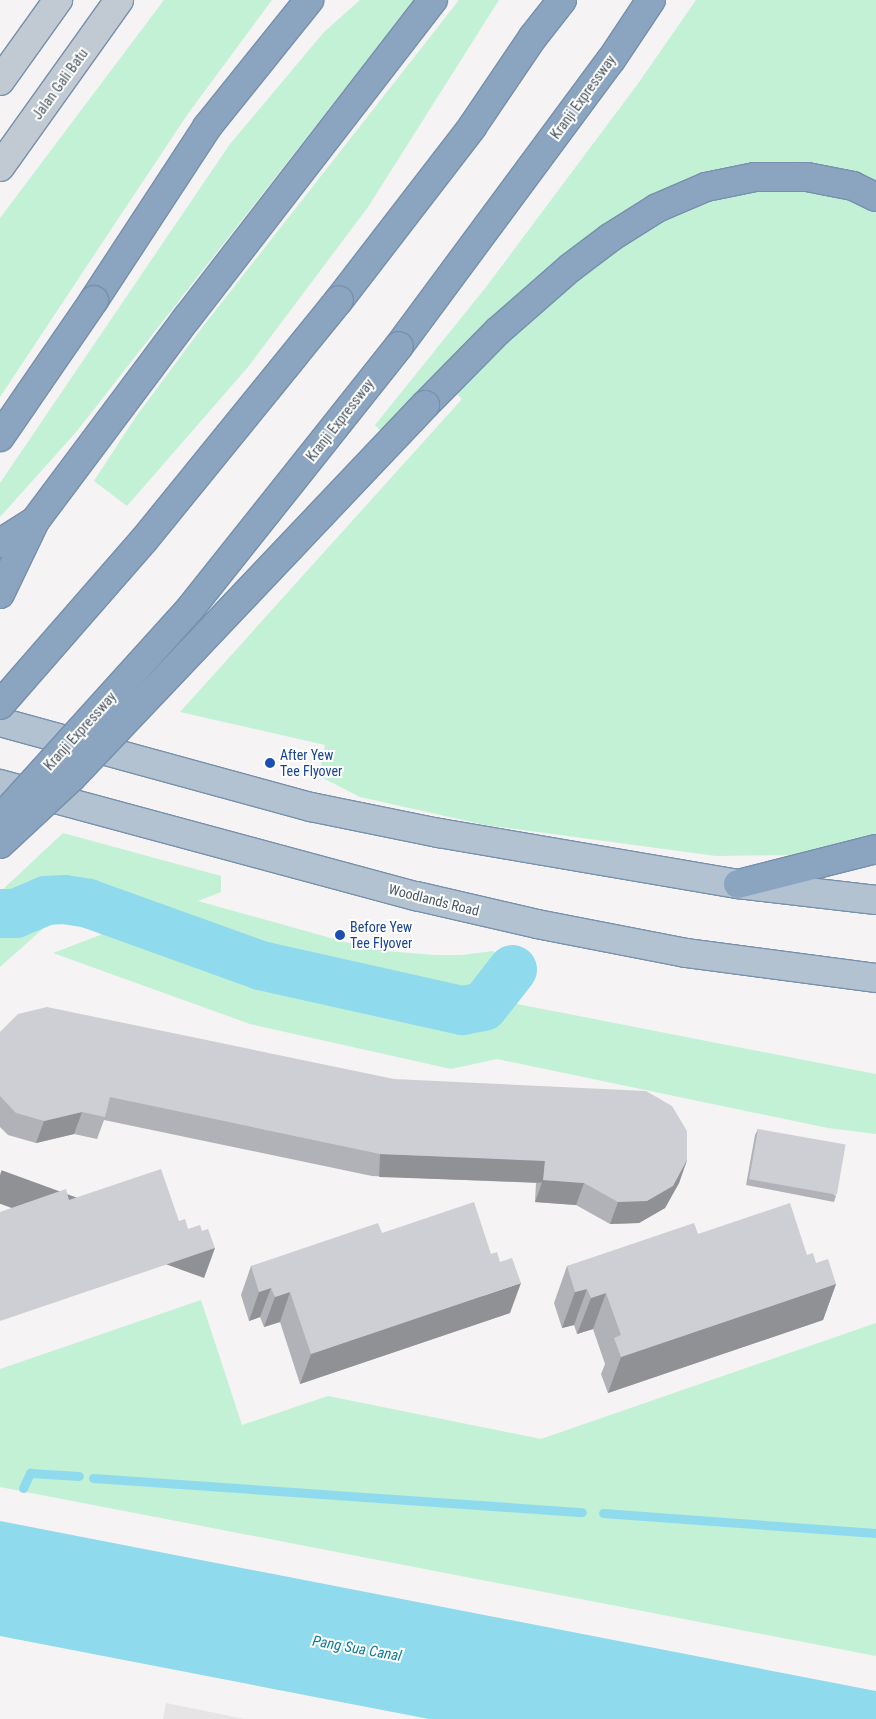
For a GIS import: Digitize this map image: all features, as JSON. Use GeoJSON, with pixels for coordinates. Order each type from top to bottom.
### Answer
{"type":"FeatureCollection","features":[{"type":"Feature","properties":{"kind":"highway"},"geometry":{"type":"LineString","coordinates":[[0,437],[94,300],[207,127],[309,0]]}},
{"type":"Feature","properties":{"kind":"highway"},"geometry":{"type":"LineString","coordinates":[[0,594],[35,521],[187,318],[433,0]]}},
{"type":"Feature","properties":{"kind":"highway"},"geometry":{"type":"LineString","coordinates":[[533,36],[548,0]]}},
{"type":"Feature","properties":{"kind":"highway"},"geometry":{"type":"LineString","coordinates":[[0,705],[144,540],[340,300],[472,126],[533,36],[562,0]]}},
{"type":"Feature","properties":{"kind":"highway","name":"Kranji Expressway"},"geometry":{"type":"LineString","coordinates":[[0,819],[189,610],[399,346],[610,60],[652,0]]}},
{"type":"Feature","properties":{"kind":"highway"},"geometry":{"type":"LineString","coordinates":[[0,844],[72,777],[424,405],[498,331],[570,268],[611,237],[656,208],[706,187],[755,177],[807,177],[852,186],[876,197]]}},
{"type":"Feature","properties":{"kind":"highway"},"geometry":{"type":"LineString","coordinates":[[0,543],[35,521]]}},
{"type":"Feature","properties":{"kind":"highway"},"geometry":{"type":"LineString","coordinates":[[738,884],[876,849]]}},
{"type":"Feature","properties":{"kind":"main road"},"geometry":{"type":"LineString","coordinates":[[0,722],[311,807],[439,833],[738,884],[876,900]]}},
{"type":"Feature","properties":{"kind":"main road","name":"Woodlands Road"},"geometry":{"type":"LineString","coordinates":[[0,784],[416,896],[537,924],[686,953],[876,978]]}},
{"type":"Feature","properties":{"kind":"street"},"geometry":{"type":"LineString","coordinates":[[0,81],[58,0]]}},
{"type":"Feature","properties":{"kind":"street","name":"Jalan Gali Batu"},"geometry":{"type":"LineString","coordinates":[[0,167],[119,0]]}},
{"type":"Feature","properties":{"kind":"shaded area"},"geometry":{"type":"Polygon","coordinates":[[[166,1703],[245,1719],[163,1719],[166,1703]]]}},
{"type":"Feature","properties":{"kind":"green space"},"geometry":{"type":"Polygon","coordinates":[[[164,0],[272,0],[187,115],[0,397],[0,218],[164,0]]]}},
{"type":"Feature","properties":{"kind":"green space"},"geometry":{"type":"Polygon","coordinates":[[[360,0],[414,0],[77,431],[0,517],[0,483],[230,144],[324,32],[360,0]]]}},
{"type":"Feature","properties":{"kind":"green space"},"geometry":{"type":"Polygon","coordinates":[[[459,0],[499,0],[368,207],[248,367],[127,506],[94,481],[135,418],[201,329],[459,0]]]}},
{"type":"Feature","properties":{"kind":"green space"},"geometry":{"type":"Polygon","coordinates":[[[696,0],[876,0],[876,838],[824,850],[790,855],[716,856],[485,825],[360,797],[319,776],[325,745],[180,712],[462,399],[436,375],[381,432],[375,425],[486,287],[637,85],[696,0]]]}},
{"type":"Feature","properties":{"kind":"green space"},"geometry":{"type":"Polygon","coordinates":[[[63,833],[221,876],[221,892],[198,901],[345,942],[385,951],[435,955],[462,955],[493,951],[498,954],[478,983],[465,996],[446,1000],[263,955],[89,894],[61,887],[41,891],[10,902],[0,902],[0,892],[63,833]]]}},
{"type":"Feature","properties":{"kind":"green space"},"geometry":{"type":"Polygon","coordinates":[[[46,926],[0,967],[0,935],[15,935],[46,926]]]}},
{"type":"Feature","properties":{"kind":"green space"},"geometry":{"type":"Polygon","coordinates":[[[103,934],[265,986],[449,1028],[491,1020],[507,1002],[876,1074],[876,1134],[828,1128],[497,1059],[451,1069],[250,1024],[53,953],[103,934]]]}},
{"type":"Feature","properties":{"kind":"green space"},"geometry":{"type":"Polygon","coordinates":[[[201,1300],[242,1425],[328,1396],[541,1439],[876,1323],[876,1656],[0,1487],[0,1369],[201,1300]]]}},
{"type":"Feature","properties":{"kind":"water","name":"Pang Sua Canal"},"geometry":{"type":"Polygon","coordinates":[[[0,1521],[876,1691],[876,1719],[429,1719],[0,1636],[0,1521]]]}},
{"type":"Feature","properties":{"kind":"building"},"geometry":{"type":"Polygon","coordinates":[[[47,1007],[394,1079],[646,1091],[672,1106],[687,1131],[687,1160],[673,1186],[647,1201],[618,1202],[584,1183],[543,1180],[545,1161],[380,1154],[110,1097],[105,1117],[82,1112],[44,1121],[16,1113],[0,1096],[0,1032],[18,1014],[47,1007]]]}},
{"type":"Feature","properties":{"kind":"building"},"geometry":{"type":"Polygon","coordinates":[[[758,1129],[846,1144],[837,1195],[749,1179],[758,1129]]]}},
{"type":"Feature","properties":{"kind":"building"},"geometry":{"type":"Polygon","coordinates":[[[161,1169],[179,1221],[185,1219],[188,1229],[200,1225],[202,1231],[208,1229],[215,1248],[0,1321],[0,1212],[66,1189],[69,1200],[161,1169]]]}},
{"type":"Feature","properties":{"kind":"building"},"geometry":{"type":"Polygon","coordinates":[[[474,1202],[491,1254],[497,1252],[500,1262],[512,1258],[521,1283],[311,1354],[290,1292],[275,1297],[271,1288],[259,1292],[251,1266],[378,1223],[382,1233],[474,1202]]]}},
{"type":"Feature","properties":{"kind":"building"},"geometry":{"type":"Polygon","coordinates":[[[790,1203],[807,1255],[813,1253],[816,1263],[828,1259],[836,1284],[621,1357],[614,1338],[621,1335],[606,1293],[591,1298],[587,1289],[575,1292],[567,1266],[694,1223],[698,1234],[790,1203]]]}},
{"type":"Feature","properties":{"kind":"waterway"},"geometry":{"type":"LineString","coordinates":[[0,913],[15,913],[45,900],[64,899],[88,903],[260,965],[462,1010],[483,1006],[512,969]]}},
{"type":"Feature","properties":{"kind":"waterway"},"geometry":{"type":"LineString","coordinates":[[23,1488],[30,1473],[79,1476]]}},
{"type":"Feature","properties":{"kind":"waterway"},"geometry":{"type":"LineString","coordinates":[[93,1478],[582,1512]]}},
{"type":"Feature","properties":{"kind":"waterway"},"geometry":{"type":"LineString","coordinates":[[603,1513],[876,1533]]}},
{"type":"Feature","properties":{"kind":"place","name":"After Yew Tee Flyover"},"geometry":{"type":"Point","coordinates":[270,763]}},
{"type":"Feature","properties":{"kind":"place","name":"Before Yew Tee Flyover"},"geometry":{"type":"Point","coordinates":[340,935]}}]}
